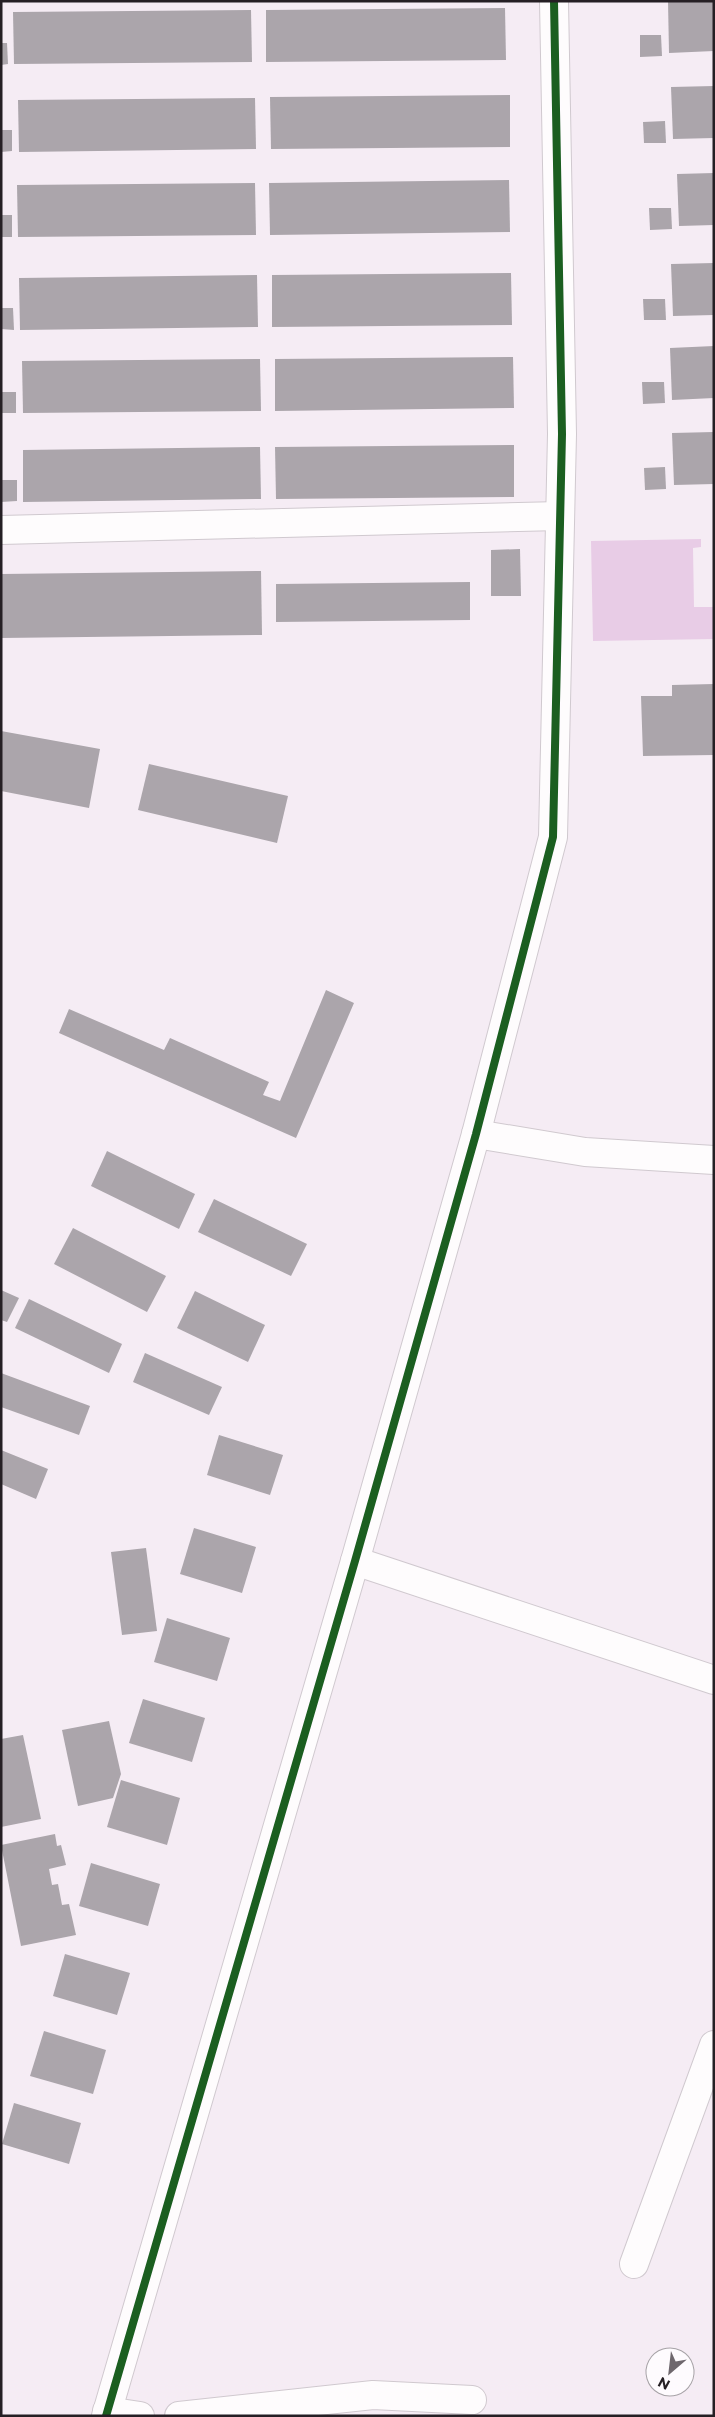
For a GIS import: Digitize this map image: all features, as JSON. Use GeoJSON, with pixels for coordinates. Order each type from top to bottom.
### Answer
{"type":"FeatureCollection","features":[{"type":"Feature","properties":{"kind":"street"},"geometry":{"type":"LineString","coordinates":[[140,2416],[106,2413],[356,1561],[476,1134],[553,837],[562,434],[554,1]]}},
{"type":"Feature","properties":{"kind":"street"},"geometry":{"type":"LineString","coordinates":[[1,530],[560,516]]}},
{"type":"Feature","properties":{"kind":"street"},"geometry":{"type":"LineString","coordinates":[[476,1134],[585,1152],[714,1160]]}},
{"type":"Feature","properties":{"kind":"street"},"geometry":{"type":"LineString","coordinates":[[356,1561],[714,1680]]}},
{"type":"Feature","properties":{"kind":"street"},"geometry":{"type":"LineString","coordinates":[[634,2264],[714,2045]]}},
{"type":"Feature","properties":{"kind":"street"},"geometry":{"type":"LineString","coordinates":[[179,2416],[373,2395],[472,2400]]}},
{"type":"Feature","properties":{"kind":"shaded area"},"geometry":{"type":"Polygon","coordinates":[[[701,539],[701,547],[693,548],[694,607],[714,607],[714,639],[593,641],[591,541],[701,539]]]}},
{"type":"Feature","properties":{"kind":"building"},"geometry":{"type":"Polygon","coordinates":[[[668,1],[714,1],[714,51],[669,53],[668,1]]]}},
{"type":"Feature","properties":{"kind":"building"},"geometry":{"type":"Polygon","coordinates":[[[505,8],[506,60],[266,62],[266,10],[505,8]]]}},
{"type":"Feature","properties":{"kind":"building"},"geometry":{"type":"Polygon","coordinates":[[[251,10],[252,62],[14,64],[13,12],[251,10]]]}},
{"type":"Feature","properties":{"kind":"building"},"geometry":{"type":"Polygon","coordinates":[[[640,35],[661,35],[662,56],[640,57],[640,35]]]}},
{"type":"Feature","properties":{"kind":"building"},"geometry":{"type":"Polygon","coordinates":[[[1,43],[7,43],[8,64],[1,65],[1,43]]]}},
{"type":"Feature","properties":{"kind":"building"},"geometry":{"type":"Polygon","coordinates":[[[714,86],[714,138],[673,139],[671,87],[714,86]]]}},
{"type":"Feature","properties":{"kind":"building"},"geometry":{"type":"Polygon","coordinates":[[[510,95],[510,147],[271,149],[270,97],[510,95]]]}},
{"type":"Feature","properties":{"kind":"building"},"geometry":{"type":"Polygon","coordinates":[[[255,98],[256,149],[19,152],[18,100],[255,98]]]}},
{"type":"Feature","properties":{"kind":"building"},"geometry":{"type":"Polygon","coordinates":[[[665,121],[666,143],[644,143],[643,122],[665,121]]]}},
{"type":"Feature","properties":{"kind":"building"},"geometry":{"type":"Polygon","coordinates":[[[1,130],[12,130],[12,151],[1,152],[1,130]]]}},
{"type":"Feature","properties":{"kind":"building"},"geometry":{"type":"Polygon","coordinates":[[[714,173],[714,225],[679,226],[677,174],[714,173]]]}},
{"type":"Feature","properties":{"kind":"building"},"geometry":{"type":"Polygon","coordinates":[[[509,180],[510,232],[270,235],[269,183],[509,180]]]}},
{"type":"Feature","properties":{"kind":"building"},"geometry":{"type":"Polygon","coordinates":[[[255,183],[256,235],[18,237],[17,185],[255,183]]]}},
{"type":"Feature","properties":{"kind":"building"},"geometry":{"type":"Polygon","coordinates":[[[649,208],[671,208],[672,229],[650,230],[649,208]]]}},
{"type":"Feature","properties":{"kind":"building"},"geometry":{"type":"Polygon","coordinates":[[[1,215],[12,215],[12,237],[1,237],[1,215]]]}},
{"type":"Feature","properties":{"kind":"building"},"geometry":{"type":"Polygon","coordinates":[[[714,263],[714,315],[673,316],[671,264],[714,263]]]}},
{"type":"Feature","properties":{"kind":"building"},"geometry":{"type":"Polygon","coordinates":[[[511,273],[512,325],[272,327],[272,275],[511,273]]]}},
{"type":"Feature","properties":{"kind":"building"},"geometry":{"type":"Polygon","coordinates":[[[257,275],[258,327],[20,330],[19,278],[257,275]]]}},
{"type":"Feature","properties":{"kind":"building"},"geometry":{"type":"Polygon","coordinates":[[[643,299],[665,299],[666,320],[644,320],[643,299]]]}},
{"type":"Feature","properties":{"kind":"building"},"geometry":{"type":"Polygon","coordinates":[[[1,308],[13,308],[14,330],[1,329],[1,308]]]}},
{"type":"Feature","properties":{"kind":"building"},"geometry":{"type":"Polygon","coordinates":[[[714,346],[714,398],[672,400],[670,348],[714,346]]]}},
{"type":"Feature","properties":{"kind":"building"},"geometry":{"type":"Polygon","coordinates":[[[513,357],[514,408],[275,411],[275,359],[513,357]]]}},
{"type":"Feature","properties":{"kind":"building"},"geometry":{"type":"Polygon","coordinates":[[[260,359],[261,411],[23,413],[22,361],[260,359]]]}},
{"type":"Feature","properties":{"kind":"building"},"geometry":{"type":"Polygon","coordinates":[[[642,382],[664,382],[665,403],[643,404],[642,382]]]}},
{"type":"Feature","properties":{"kind":"building"},"geometry":{"type":"Polygon","coordinates":[[[1,392],[16,392],[16,413],[1,413],[1,392]]]}},
{"type":"Feature","properties":{"kind":"building"},"geometry":{"type":"Polygon","coordinates":[[[714,432],[714,484],[674,485],[672,433],[714,432]]]}},
{"type":"Feature","properties":{"kind":"building"},"geometry":{"type":"Polygon","coordinates":[[[514,445],[514,497],[276,499],[275,447],[514,445]]]}},
{"type":"Feature","properties":{"kind":"building"},"geometry":{"type":"Polygon","coordinates":[[[260,447],[261,499],[23,502],[23,450],[260,447]]]}},
{"type":"Feature","properties":{"kind":"building"},"geometry":{"type":"Polygon","coordinates":[[[665,467],[666,489],[645,490],[644,468],[665,467]]]}},
{"type":"Feature","properties":{"kind":"building"},"geometry":{"type":"Polygon","coordinates":[[[1,480],[17,480],[17,501],[1,502],[1,480]]]}},
{"type":"Feature","properties":{"kind":"building"},"geometry":{"type":"Polygon","coordinates":[[[520,549],[521,596],[491,596],[491,550],[520,549]]]}},
{"type":"Feature","properties":{"kind":"building"},"geometry":{"type":"Polygon","coordinates":[[[261,571],[262,635],[1,638],[1,574],[261,571]]]}},
{"type":"Feature","properties":{"kind":"building"},"geometry":{"type":"Polygon","coordinates":[[[470,582],[470,620],[276,622],[276,584],[470,582]]]}},
{"type":"Feature","properties":{"kind":"building"},"geometry":{"type":"Polygon","coordinates":[[[714,684],[714,755],[643,756],[641,696],[672,696],[672,685],[714,684]]]}},
{"type":"Feature","properties":{"kind":"building"},"geometry":{"type":"Polygon","coordinates":[[[1,731],[100,749],[89,808],[1,791],[1,731]]]}},
{"type":"Feature","properties":{"kind":"building"},"geometry":{"type":"Polygon","coordinates":[[[149,764],[288,796],[277,843],[138,810],[149,764]]]}},
{"type":"Feature","properties":{"kind":"building"},"geometry":{"type":"Polygon","coordinates":[[[326,990],[354,1003],[296,1138],[59,1033],[69,1009],[164,1050],[170,1038],[269,1082],[263,1095],[280,1101],[326,990]]]}},
{"type":"Feature","properties":{"kind":"building"},"geometry":{"type":"Polygon","coordinates":[[[107,1151],[195,1194],[179,1229],[91,1186],[107,1151]]]}},
{"type":"Feature","properties":{"kind":"building"},"geometry":{"type":"Polygon","coordinates":[[[214,1199],[307,1244],[291,1276],[198,1232],[214,1199]]]}},
{"type":"Feature","properties":{"kind":"building"},"geometry":{"type":"Polygon","coordinates":[[[73,1228],[166,1276],[147,1312],[54,1264],[73,1228]]]}},
{"type":"Feature","properties":{"kind":"building"},"geometry":{"type":"Polygon","coordinates":[[[1,1290],[19,1298],[7,1322],[1,1320],[1,1290]]]}},
{"type":"Feature","properties":{"kind":"building"},"geometry":{"type":"Polygon","coordinates":[[[195,1291],[265,1325],[248,1362],[177,1328],[195,1291]]]}},
{"type":"Feature","properties":{"kind":"building"},"geometry":{"type":"Polygon","coordinates":[[[29,1299],[122,1344],[109,1373],[15,1328],[29,1299]]]}},
{"type":"Feature","properties":{"kind":"building"},"geometry":{"type":"Polygon","coordinates":[[[145,1353],[222,1387],[209,1415],[133,1382],[145,1353]]]}},
{"type":"Feature","properties":{"kind":"building"},"geometry":{"type":"Polygon","coordinates":[[[1,1373],[90,1406],[79,1435],[1,1407],[1,1373]]]}},
{"type":"Feature","properties":{"kind":"building"},"geometry":{"type":"Polygon","coordinates":[[[219,1435],[283,1455],[270,1495],[207,1475],[219,1435]]]}},
{"type":"Feature","properties":{"kind":"building"},"geometry":{"type":"Polygon","coordinates":[[[1,1450],[48,1469],[36,1499],[1,1484],[1,1450]]]}},
{"type":"Feature","properties":{"kind":"building"},"geometry":{"type":"Polygon","coordinates":[[[194,1528],[256,1547],[242,1593],[180,1574],[194,1528]]]}},
{"type":"Feature","properties":{"kind":"building"},"geometry":{"type":"Polygon","coordinates":[[[146,1548],[157,1631],[122,1635],[111,1552],[146,1548]]]}},
{"type":"Feature","properties":{"kind":"building"},"geometry":{"type":"Polygon","coordinates":[[[167,1618],[230,1638],[217,1681],[154,1662],[167,1618]]]}},
{"type":"Feature","properties":{"kind":"building"},"geometry":{"type":"Polygon","coordinates":[[[143,1699],[205,1718],[192,1762],[129,1743],[143,1699]]]}},
{"type":"Feature","properties":{"kind":"building"},"geometry":{"type":"Polygon","coordinates":[[[109,1721],[121,1774],[113,1798],[78,1806],[62,1730],[109,1721]]]}},
{"type":"Feature","properties":{"kind":"building"},"geometry":{"type":"Polygon","coordinates":[[[23,1735],[41,1819],[1,1827],[1,1739],[23,1735]]]}},
{"type":"Feature","properties":{"kind":"building"},"geometry":{"type":"Polygon","coordinates":[[[121,1780],[180,1798],[167,1845],[107,1827],[121,1780]]]}},
{"type":"Feature","properties":{"kind":"building"},"geometry":{"type":"Polygon","coordinates":[[[55,1834],[57,1846],[61,1845],[66,1865],[49,1869],[52,1885],[58,1884],[62,1905],[69,1904],[76,1935],[21,1946],[1,1845],[55,1834]]]}},
{"type":"Feature","properties":{"kind":"building"},"geometry":{"type":"Polygon","coordinates":[[[91,1863],[160,1884],[148,1926],[79,1906],[91,1863]]]}},
{"type":"Feature","properties":{"kind":"building"},"geometry":{"type":"Polygon","coordinates":[[[65,1954],[130,1973],[117,2015],[53,1996],[65,1954]]]}},
{"type":"Feature","properties":{"kind":"building"},"geometry":{"type":"Polygon","coordinates":[[[44,2031],[106,2050],[93,2094],[30,2076],[44,2031]]]}},
{"type":"Feature","properties":{"kind":"building"},"geometry":{"type":"Polygon","coordinates":[[[14,2103],[81,2123],[69,2164],[2,2144],[14,2103]]]}},
{"type":"Feature","properties":{"kind":"cycle path"},"geometry":{"type":"LineString","coordinates":[[106,2416],[355,1561],[476,1134],[553,837],[562,434],[554,1]]}}]}
